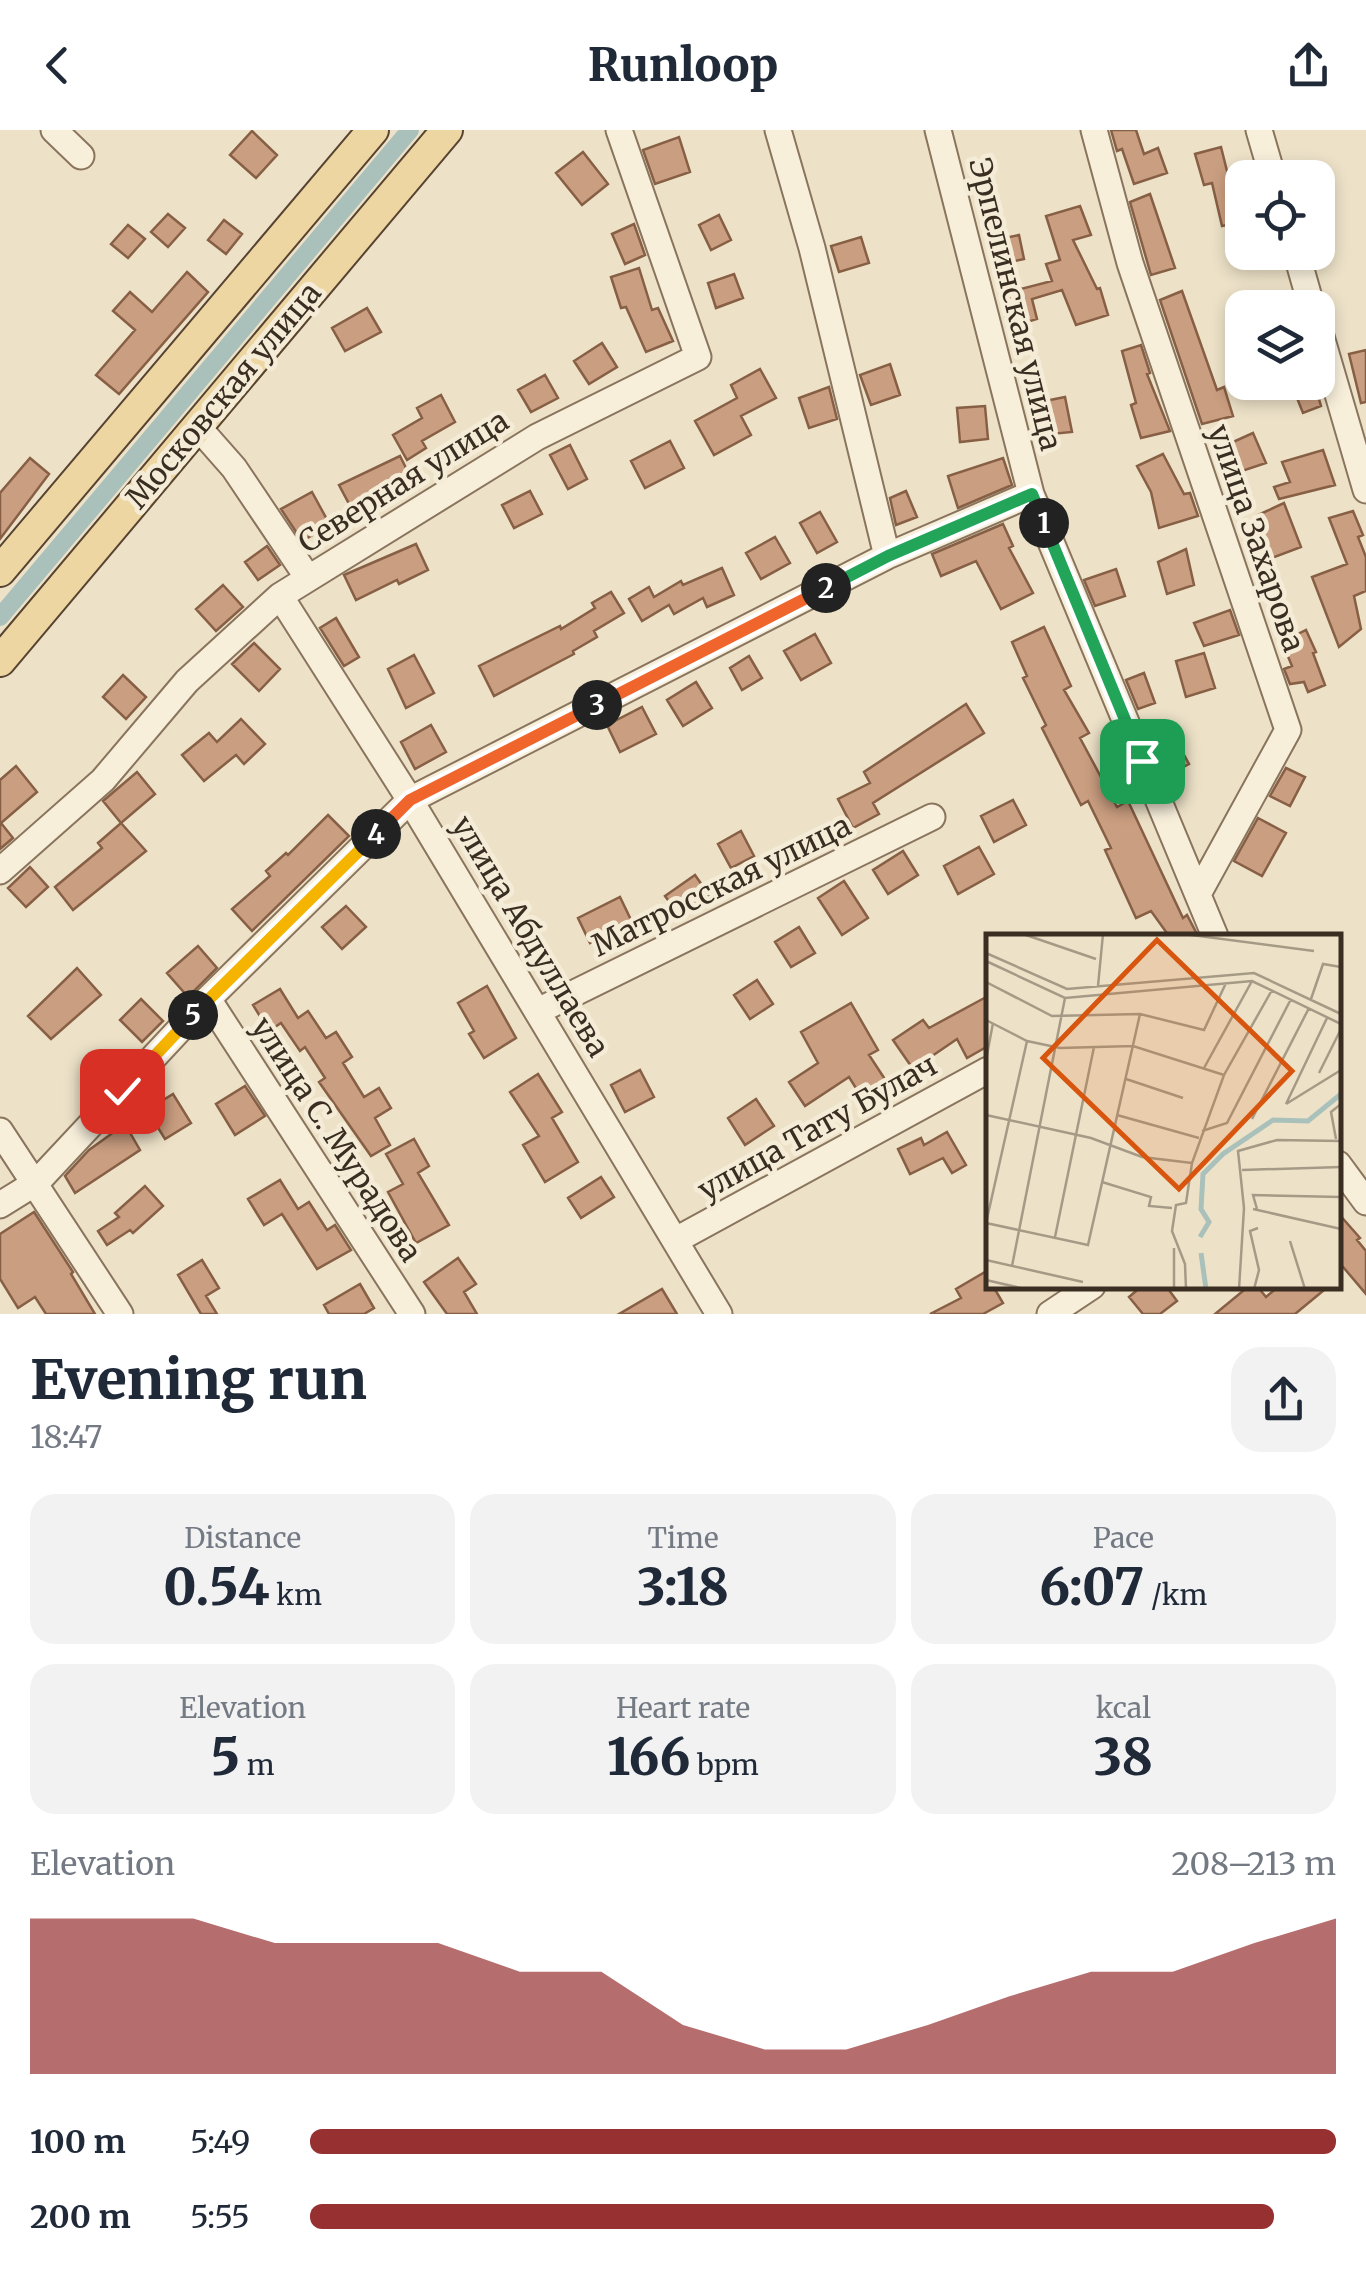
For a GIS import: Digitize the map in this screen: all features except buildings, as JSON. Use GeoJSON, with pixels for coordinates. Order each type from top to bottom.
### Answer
{"type":"FeatureCollection","features":[{"type":"Feature","properties":{"kind":"main road","name":"Московская улица"},"geometry":{"type":"LineString","coordinates":[[0,571],[373,130]]}},
{"type":"Feature","properties":{"kind":"main road","name":"Московская улица"},"geometry":{"type":"LineString","coordinates":[[0,661],[447,130]]}},
{"type":"Feature","properties":{"kind":"street"},"geometry":{"type":"LineString","coordinates":[[54,130],[82,156]]}},
{"type":"Feature","properties":{"kind":"street","name":"Северная улица"},"geometry":{"type":"LineString","coordinates":[[0,871],[103,780],[187,681],[280,596],[537,436],[698,357],[619,130]]}},
{"type":"Feature","properties":{"kind":"street"},"geometry":{"type":"LineString","coordinates":[[778,130],[812,248],[888,556]]}},
{"type":"Feature","properties":{"kind":"street","name":"Эрпелинская улица"},"geometry":{"type":"LineString","coordinates":[[938,130],[1032,494],[1214,934]]}},
{"type":"Feature","properties":{"kind":"street","name":"улица Захарова"},"geometry":{"type":"LineString","coordinates":[[1094,130],[1130,262],[1288,730],[1198,894]]}},
{"type":"Feature","properties":{"kind":"street"},"geometry":{"type":"LineString","coordinates":[[1259,130],[1268,160]]}},
{"type":"Feature","properties":{"kind":"street"},"geometry":{"type":"LineString","coordinates":[[1335,384],[1366,490]]}},
{"type":"Feature","properties":{"kind":"street"},"geometry":{"type":"LineString","coordinates":[[197,426],[234,468],[308,578]]}},
{"type":"Feature","properties":{"kind":"street"},"geometry":{"type":"LineString","coordinates":[[0,1205],[36,1182],[208,999],[410,800],[888,556],[1032,494]]}},
{"type":"Feature","properties":{"kind":"street","name":"улица Абдуллаева"},"geometry":{"type":"LineString","coordinates":[[280,596],[410,800],[719,1314]]}},
{"type":"Feature","properties":{"kind":"street","name":"Матросская улица"},"geometry":{"type":"LineString","coordinates":[[538,1011],[932,817]]}},
{"type":"Feature","properties":{"kind":"street","name":"улица С. Мурадова"},"geometry":{"type":"LineString","coordinates":[[208,999],[412,1314]]}},
{"type":"Feature","properties":{"kind":"street","name":"улица Тату Булач"},"geometry":{"type":"LineString","coordinates":[[676,1240],[986,1071]]}},
{"type":"Feature","properties":{"kind":"street"},"geometry":{"type":"LineString","coordinates":[[0,1130],[120,1314]]}},
{"type":"Feature","properties":{"kind":"street"},"geometry":{"type":"LineString","coordinates":[[1341,1168],[1366,1202]]}},
{"type":"Feature","properties":{"kind":"street"},"geometry":{"type":"LineString","coordinates":[[1050,1314],[1088,1289]]}},
{"type":"Feature","properties":{"kind":"waterway"},"geometry":{"type":"LineString","coordinates":[[0,617],[410,130]]}},
{"type":"Feature","properties":{"kind":"route"},"geometry":{"type":"LineString","coordinates":[[122,1091],[208,999],[410,800],[888,556],[1032,494],[1142,761]]}}]}
